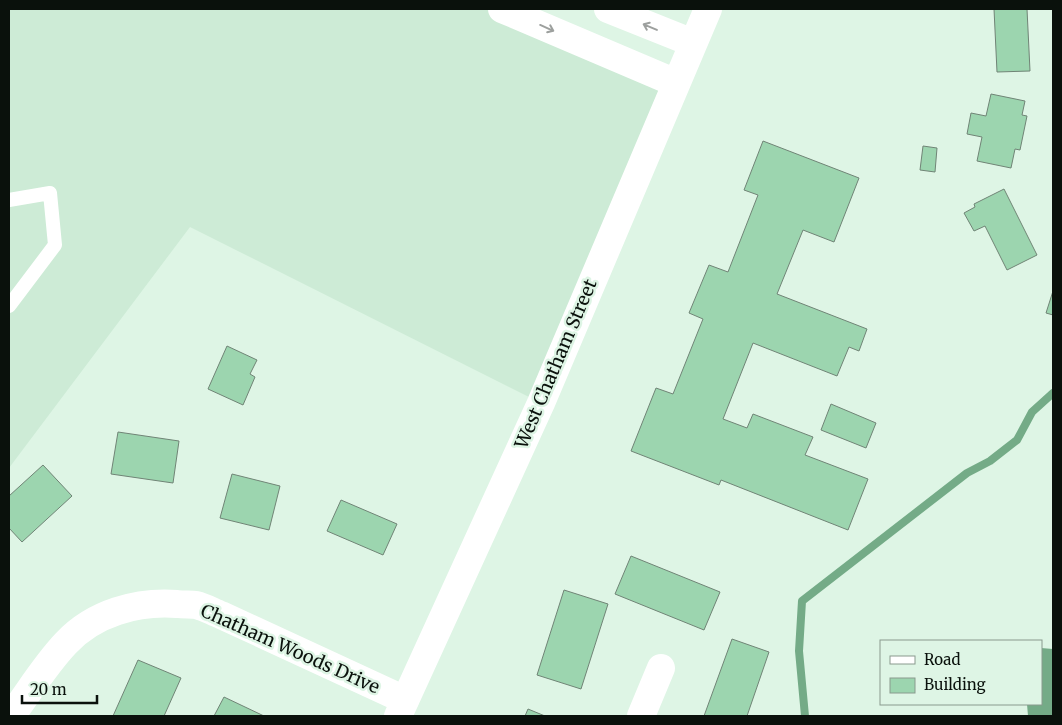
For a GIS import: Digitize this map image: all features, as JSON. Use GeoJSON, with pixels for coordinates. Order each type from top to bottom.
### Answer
{"type":"FeatureCollection","features":[{"type":"Feature","properties":{"kind":"street"},"geometry":{"type":"LineString","coordinates":[[502,9],[676,83]]}},
{"type":"Feature","properties":{"kind":"street"},"geometry":{"type":"LineString","coordinates":[[608,9],[693,44]]}},
{"type":"Feature","properties":{"kind":"street","name":"West Chatham Street"},"geometry":{"type":"LineString","coordinates":[[401,708],[541,403],[708,9]]}},
{"type":"Feature","properties":{"kind":"street","name":"Chatham Woods Drive"},"geometry":{"type":"LineString","coordinates":[[11,716],[67,642],[89,624],[113,612],[142,605],[165,603],[196,606],[222,615],[401,708]]}},
{"type":"Feature","properties":{"kind":"street"},"geometry":{"type":"LineString","coordinates":[[641,716],[661,668]]}},
{"type":"Feature","properties":{"kind":"lane"},"geometry":{"type":"LineString","coordinates":[[9,200],[50,193],[55,245],[9,306]]}},
{"type":"Feature","properties":{"kind":"shaded area"},"geometry":{"type":"Polygon","coordinates":[[[9,9],[502,9],[676,83],[541,403],[190,227],[9,468],[9,9]]]}},
{"type":"Feature","properties":{"kind":"shaded area"},"geometry":{"type":"Polygon","coordinates":[[[1042,648],[1053,649],[1053,716],[1028,716],[1027,705],[1042,705],[1042,648]]]}},
{"type":"Feature","properties":{"kind":"building"},"geometry":{"type":"Polygon","coordinates":[[[994,9],[1027,9],[1030,71],[997,72],[994,9]]]}},
{"type":"Feature","properties":{"kind":"building"},"geometry":{"type":"Polygon","coordinates":[[[991,94],[1025,101],[1022,115],[1027,116],[1020,150],[1015,149],[1011,168],[977,161],[982,137],[967,134],[971,113],[986,116],[991,94]]]}},
{"type":"Feature","properties":{"kind":"building"},"geometry":{"type":"Polygon","coordinates":[[[763,141],[859,178],[834,242],[803,230],[777,294],[867,329],[859,351],[849,347],[837,376],[753,343],[723,419],[747,428],[753,414],[813,437],[805,455],[868,479],[848,530],[721,480],[719,485],[631,451],[656,388],[673,394],[703,319],[689,313],[709,265],[728,272],[758,195],[744,190],[763,141]]]}},
{"type":"Feature","properties":{"kind":"building"},"geometry":{"type":"Polygon","coordinates":[[[923,146],[937,148],[935,172],[920,170],[923,146]]]}},
{"type":"Feature","properties":{"kind":"building"},"geometry":{"type":"Polygon","coordinates":[[[1004,189],[1037,255],[1007,270],[985,226],[974,231],[964,213],[975,207],[974,204],[1004,189]]]}},
{"type":"Feature","properties":{"kind":"building"},"geometry":{"type":"Polygon","coordinates":[[[1053,291],[1053,315],[1046,313],[1053,291]]]}},
{"type":"Feature","properties":{"kind":"building"},"geometry":{"type":"Polygon","coordinates":[[[227,346],[257,360],[250,374],[255,377],[243,405],[208,389],[227,346]]]}},
{"type":"Feature","properties":{"kind":"building"},"geometry":{"type":"Polygon","coordinates":[[[831,404],[876,423],[866,448],[821,430],[831,404]]]}},
{"type":"Feature","properties":{"kind":"building"},"geometry":{"type":"Polygon","coordinates":[[[118,432],[179,441],[173,483],[111,474],[118,432]]]}},
{"type":"Feature","properties":{"kind":"building"},"geometry":{"type":"Polygon","coordinates":[[[43,465],[72,496],[22,542],[9,528],[9,496],[43,465]]]}},
{"type":"Feature","properties":{"kind":"building"},"geometry":{"type":"Polygon","coordinates":[[[232,474],[280,486],[269,530],[220,518],[232,474]]]}},
{"type":"Feature","properties":{"kind":"building"},"geometry":{"type":"Polygon","coordinates":[[[341,500],[397,524],[383,555],[327,531],[341,500]]]}},
{"type":"Feature","properties":{"kind":"building"},"geometry":{"type":"Polygon","coordinates":[[[631,556],[720,592],[704,630],[615,594],[631,556]]]}},
{"type":"Feature","properties":{"kind":"building"},"geometry":{"type":"Polygon","coordinates":[[[564,590],[608,604],[581,689],[537,675],[564,590]]]}},
{"type":"Feature","properties":{"kind":"building"},"geometry":{"type":"Polygon","coordinates":[[[732,639],[769,652],[747,716],[704,716],[732,639]]]}},
{"type":"Feature","properties":{"kind":"building"},"geometry":{"type":"Polygon","coordinates":[[[138,660],[181,678],[164,716],[113,716],[138,660]]]}},
{"type":"Feature","properties":{"kind":"building"},"geometry":{"type":"Polygon","coordinates":[[[224,697],[264,716],[214,716],[224,697]]]}},
{"type":"Feature","properties":{"kind":"building"},"geometry":{"type":"Polygon","coordinates":[[[528,709],[545,716],[525,716],[528,709]]]}},
{"type":"Feature","properties":{"kind":"waterway"},"geometry":{"type":"LineString","coordinates":[[805,716],[799,651],[802,601],[967,473],[990,461],[1017,440],[1032,412],[1053,393]]}}]}
